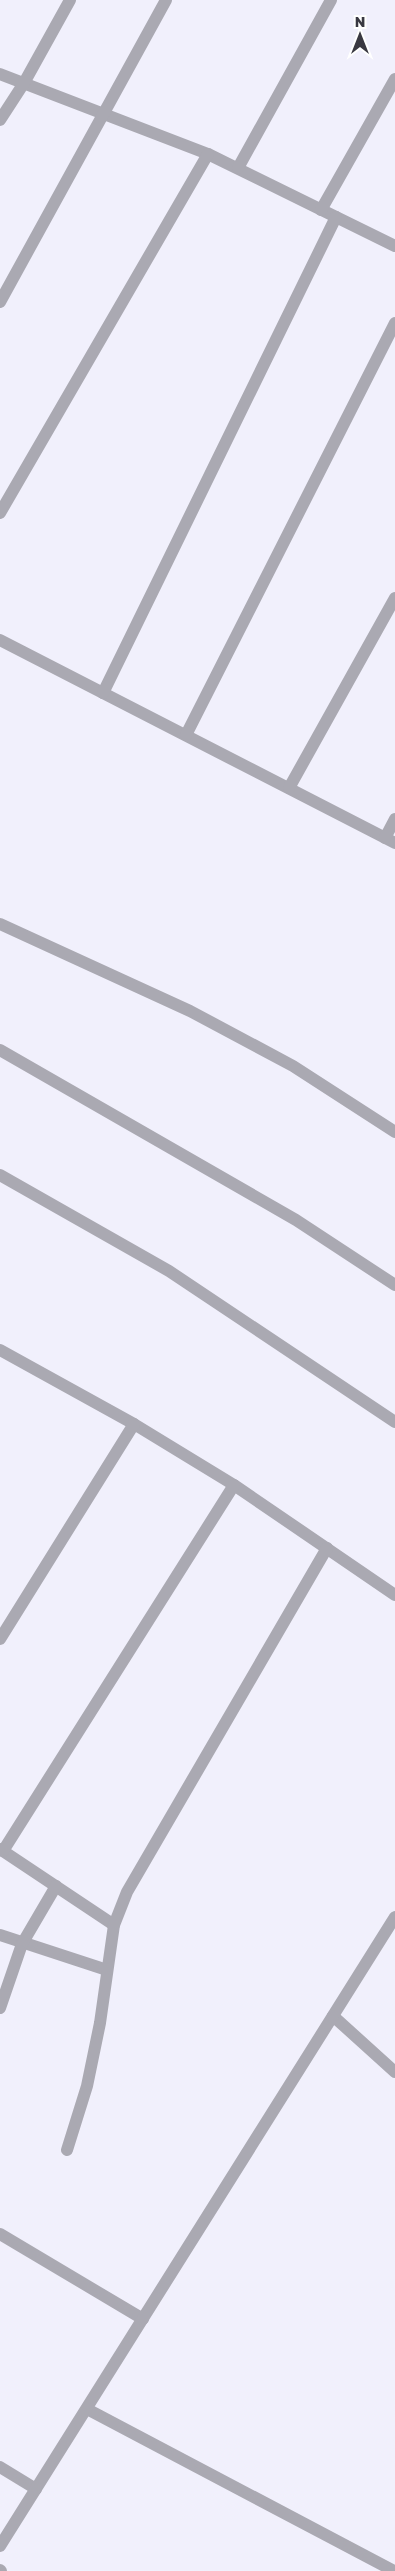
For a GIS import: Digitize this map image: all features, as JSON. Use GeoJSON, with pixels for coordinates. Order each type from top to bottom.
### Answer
{"type":"FeatureCollection","features":[{"type":"Feature","properties":{"kind":"street"},"geometry":{"type":"LineString","coordinates":[[0,120],[24,83],[70,0]]}},
{"type":"Feature","properties":{"kind":"street"},"geometry":{"type":"LineString","coordinates":[[0,302],[166,0]]}},
{"type":"Feature","properties":{"kind":"street"},"geometry":{"type":"LineString","coordinates":[[238,168],[332,0]]}},
{"type":"Feature","properties":{"kind":"street"},"geometry":{"type":"LineString","coordinates":[[0,74],[208,154],[395,246]]}},
{"type":"Feature","properties":{"kind":"street"},"geometry":{"type":"LineString","coordinates":[[321,210],[395,79]]}},
{"type":"Feature","properties":{"kind":"street"},"geometry":{"type":"LineString","coordinates":[[0,513],[208,154]]}},
{"type":"Feature","properties":{"kind":"street"},"geometry":{"type":"LineString","coordinates":[[103,693],[336,217]]}},
{"type":"Feature","properties":{"kind":"street"},"geometry":{"type":"LineString","coordinates":[[186,735],[395,322]]}},
{"type":"Feature","properties":{"kind":"street"},"geometry":{"type":"LineString","coordinates":[[289,788],[395,598]]}},
{"type":"Feature","properties":{"kind":"street"},"geometry":{"type":"LineString","coordinates":[[0,640],[390,841],[395,819]]}},
{"type":"Feature","properties":{"kind":"street"},"geometry":{"type":"LineString","coordinates":[[0,924],[190,1011],[292,1066],[395,1132]]}},
{"type":"Feature","properties":{"kind":"street"},"geometry":{"type":"LineString","coordinates":[[0,1050],[296,1220],[395,1285]]}},
{"type":"Feature","properties":{"kind":"street"},"geometry":{"type":"LineString","coordinates":[[0,1175],[170,1270],[395,1422]]}},
{"type":"Feature","properties":{"kind":"street"},"geometry":{"type":"LineString","coordinates":[[0,1350],[134,1424],[234,1485],[395,1595]]}},
{"type":"Feature","properties":{"kind":"street"},"geometry":{"type":"LineString","coordinates":[[0,1639],[134,1424]]}},
{"type":"Feature","properties":{"kind":"street"},"geometry":{"type":"LineString","coordinates":[[114,1925],[2,1850],[234,1485]]}},
{"type":"Feature","properties":{"kind":"street"},"geometry":{"type":"LineString","coordinates":[[67,2150],[87,2086],[100,2023],[114,1925],[127,1892],[327,1548]]}},
{"type":"Feature","properties":{"kind":"street"},"geometry":{"type":"LineString","coordinates":[[0,2008],[22,1944],[56,1886]]}},
{"type":"Feature","properties":{"kind":"street"},"geometry":{"type":"LineString","coordinates":[[0,2546],[395,1917]]}},
{"type":"Feature","properties":{"kind":"street"},"geometry":{"type":"LineString","coordinates":[[0,1936],[107,1970]]}},
{"type":"Feature","properties":{"kind":"street"},"geometry":{"type":"LineString","coordinates":[[333,2016],[395,2072]]}},
{"type":"Feature","properties":{"kind":"street"},"geometry":{"type":"LineString","coordinates":[[0,2234],[143,2319]]}},
{"type":"Feature","properties":{"kind":"street"},"geometry":{"type":"LineString","coordinates":[[87,2409],[394,2571]]}},
{"type":"Feature","properties":{"kind":"street"},"geometry":{"type":"LineString","coordinates":[[0,2467],[36,2489]]}}]}
